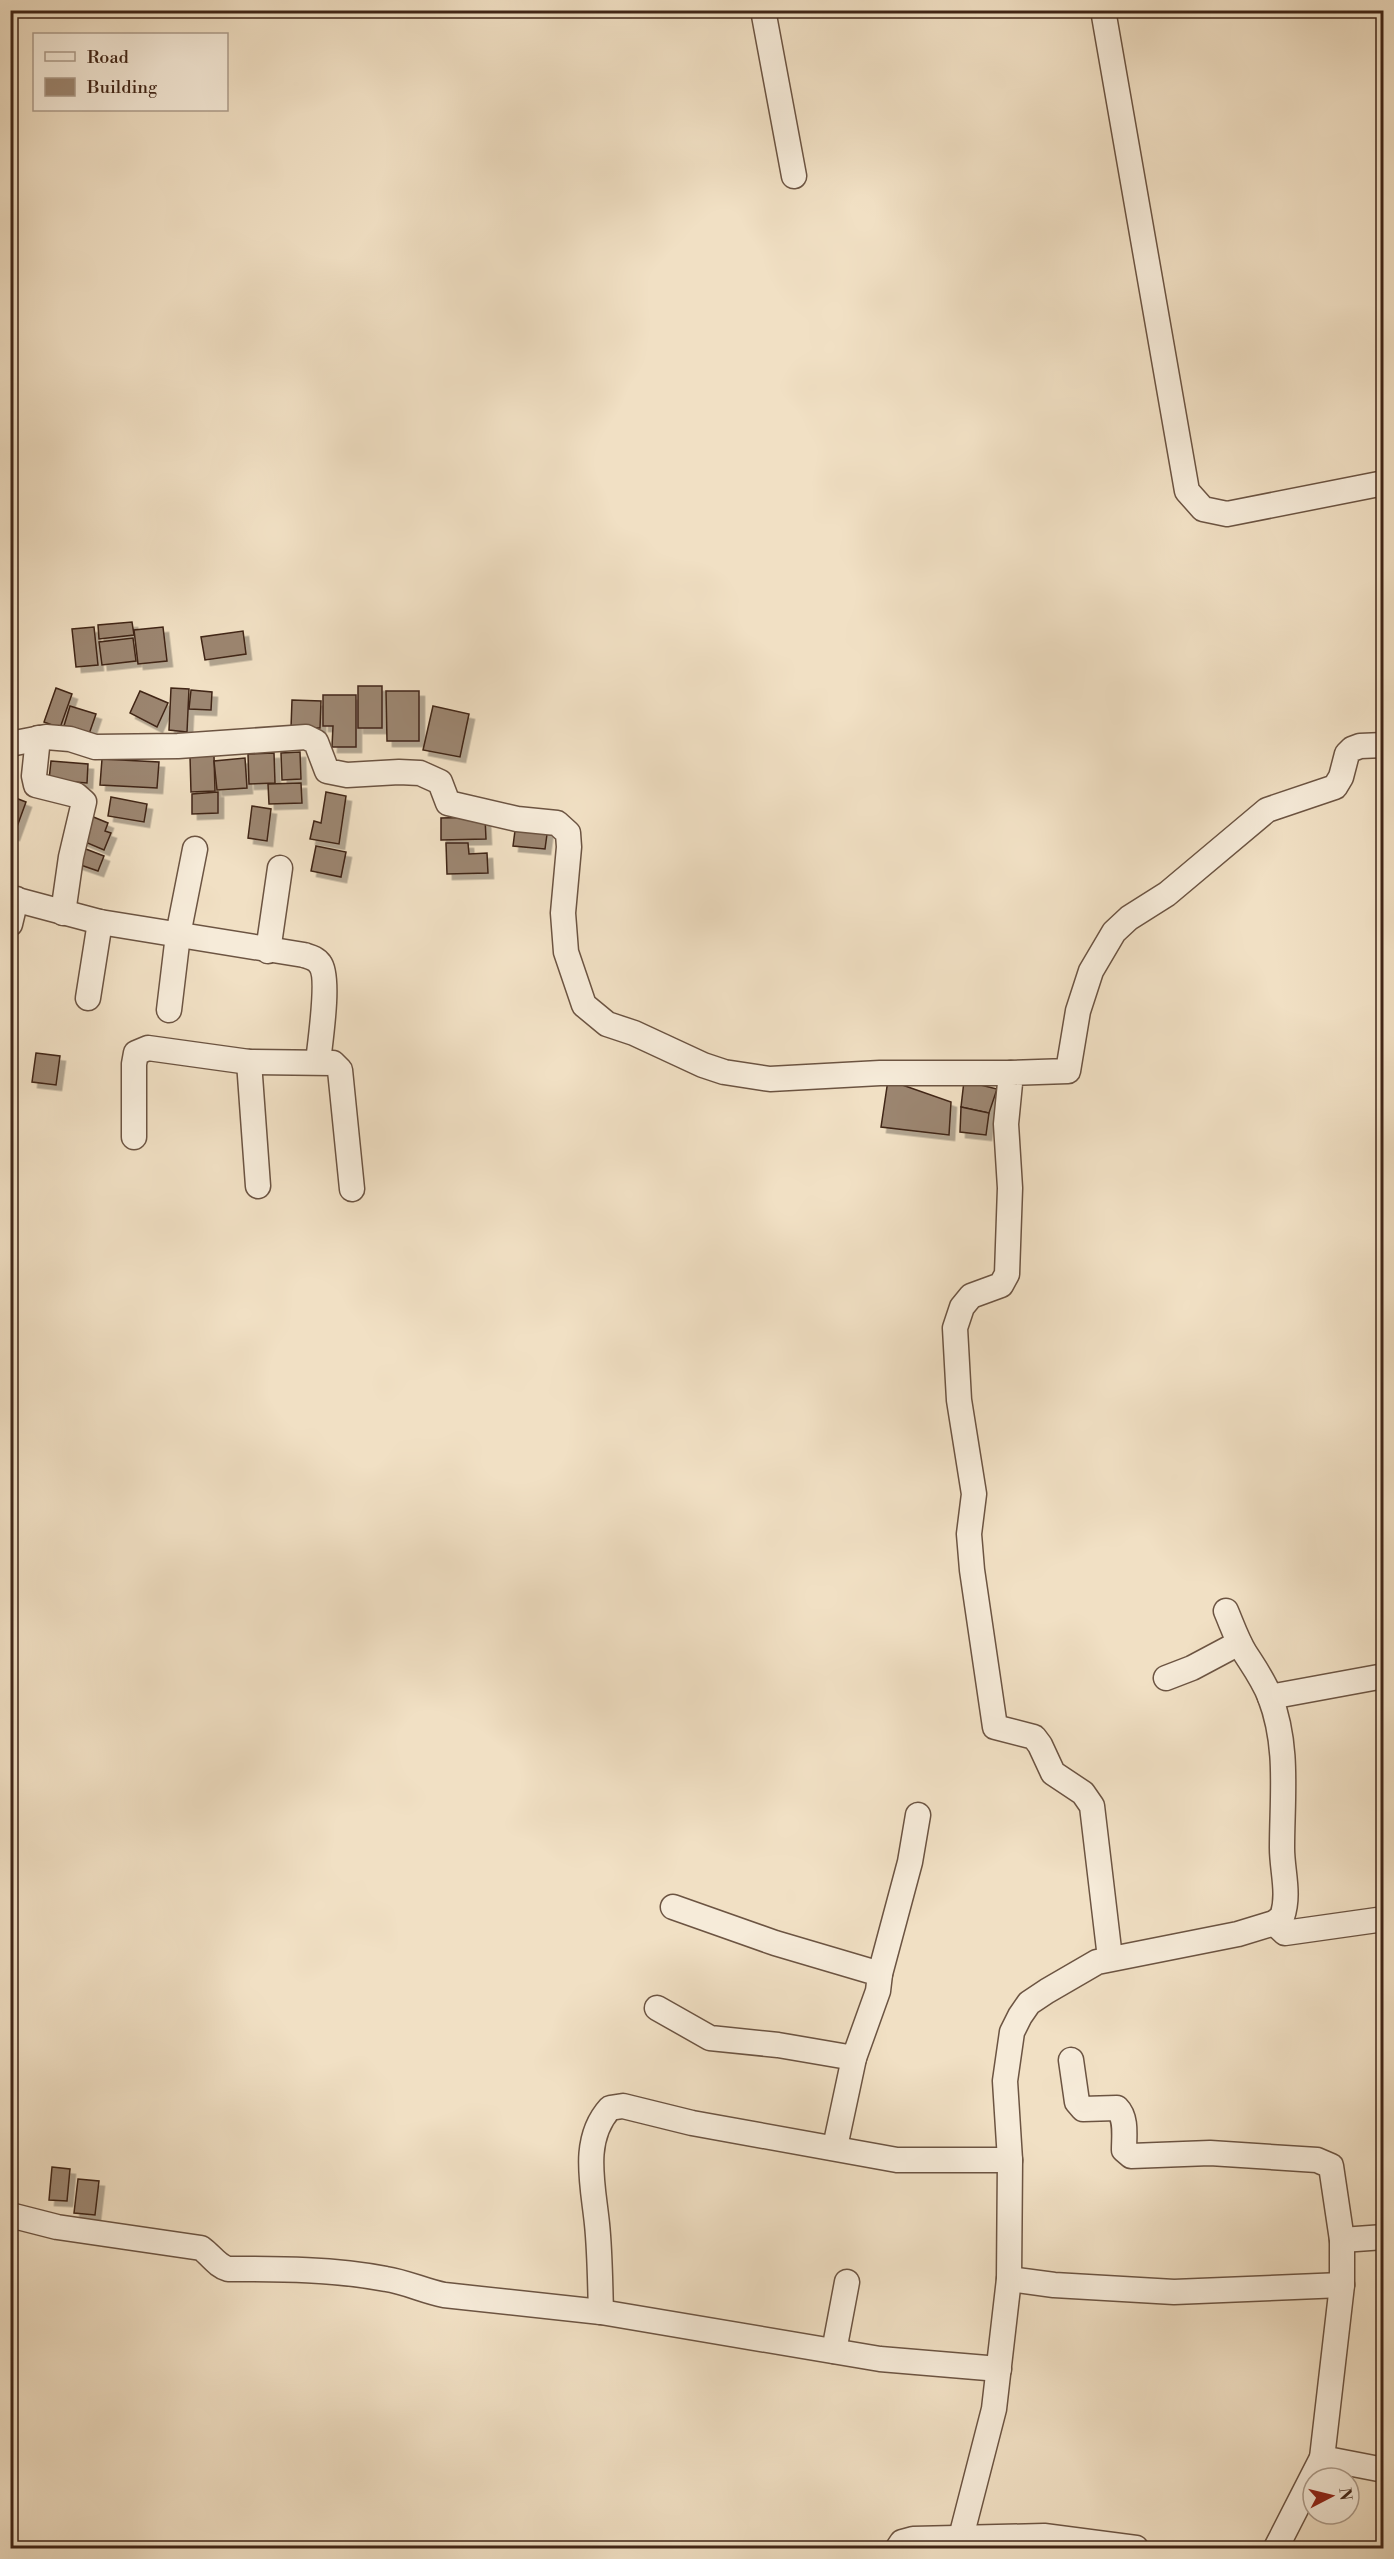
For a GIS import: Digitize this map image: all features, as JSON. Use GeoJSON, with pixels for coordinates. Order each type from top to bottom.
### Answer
{"type":"FeatureCollection","features":[{"type":"Feature","properties":{"kind":"street"},"geometry":{"type":"LineString","coordinates":[[763,10],[794,176]]}},
{"type":"Feature","properties":{"kind":"street"},"geometry":{"type":"LineString","coordinates":[[1102,10],[1187,491],[1203,509],[1227,514],[1383,483]]}},
{"type":"Feature","properties":{"kind":"street"},"geometry":{"type":"LineString","coordinates":[[10,744],[38,738],[70,739],[95,747],[178,746],[306,737],[316,742],[327,771],[347,775],[420,773],[440,782],[448,803],[517,819],[557,823],[568,833],[569,839],[563,913],[566,952],[584,1005],[608,1024],[634,1033],[703,1065],[724,1072],[770,1079],[880,1073],[1068,1071],[1078,1011],[1091,971],[1114,932],[1129,918],[1167,894],[1274,805],[1335,787],[1341,777],[1347,754],[1352,749],[1360,746],[1383,745]]}},
{"type":"Feature","properties":{"kind":"street"},"geometry":{"type":"LineString","coordinates":[[38,738],[34,776],[36,784],[76,795],[84,802],[71,857],[63,913]]}},
{"type":"Feature","properties":{"kind":"street"},"geometry":{"type":"LineString","coordinates":[[169,1010],[178,935],[195,849]]}},
{"type":"Feature","properties":{"kind":"street"},"geometry":{"type":"LineString","coordinates":[[268,951],[280,868]]}},
{"type":"Feature","properties":{"kind":"street"},"geometry":{"type":"LineString","coordinates":[[10,924],[13,898],[100,922],[268,951],[304,955],[317,960],[322,965],[324,980],[318,1062]]}},
{"type":"Feature","properties":{"kind":"street"},"geometry":{"type":"LineString","coordinates":[[88,998],[100,922]]}},
{"type":"Feature","properties":{"kind":"street"},"geometry":{"type":"LineString","coordinates":[[134,1137],[134,1064],[136,1053],[140,1050],[160,1048],[249,1062],[333,1064],[340,1070],[352,1189]]}},
{"type":"Feature","properties":{"kind":"street"},"geometry":{"type":"LineString","coordinates":[[249,1062],[258,1185]]}},
{"type":"Feature","properties":{"kind":"street"},"geometry":{"type":"LineString","coordinates":[[1011,1073],[1006,1124],[1011,1188],[1007,1274],[1001,1285],[971,1296],[962,1307],[955,1328],[959,1400],[974,1494],[969,1534],[972,1570],[995,1727],[1034,1737],[1053,1773],[1083,1793],[1092,1806],[1110,1958]]}},
{"type":"Feature","properties":{"kind":"street"},"geometry":{"type":"LineString","coordinates":[[962,2537],[994,2409],[999,2369],[1009,2279],[1010,2160],[1005,2081],[1012,2032],[1020,2016],[1029,2003],[1086,1966],[1110,1958],[1183,1946],[1274,1923],[1282,1917],[1286,1898],[1282,1849],[1285,1790],[1280,1734],[1270,1697],[1239,1643],[1226,1611]]}},
{"type":"Feature","properties":{"kind":"street"},"geometry":{"type":"LineString","coordinates":[[1166,1677],[1192,1668],[1239,1643]]}},
{"type":"Feature","properties":{"kind":"street"},"geometry":{"type":"LineString","coordinates":[[1270,1697],[1383,1676]]}},
{"type":"Feature","properties":{"kind":"street"},"geometry":{"type":"LineString","coordinates":[[835,2147],[854,2058],[878,1991],[880,1974],[908,1871],[918,1815]]}},
{"type":"Feature","properties":{"kind":"street"},"geometry":{"type":"LineString","coordinates":[[673,1907],[775,1943],[880,1974]]}},
{"type":"Feature","properties":{"kind":"street"},"geometry":{"type":"LineString","coordinates":[[1274,1923],[1285,1933],[1383,1919]]}},
{"type":"Feature","properties":{"kind":"street"},"geometry":{"type":"LineString","coordinates":[[657,2008],[710,2038],[778,2045],[854,2058]]}},
{"type":"Feature","properties":{"kind":"street"},"geometry":{"type":"LineString","coordinates":[[1071,2060],[1077,2102],[1083,2109],[1117,2108],[1123,2116],[1124,2150],[1131,2156],[1210,2153],[1317,2160],[1331,2166],[1342,2240],[1342,2285],[1322,2458],[1276,2548]]}},
{"type":"Feature","properties":{"kind":"street"},"geometry":{"type":"LineString","coordinates":[[601,2312],[597,2225],[590,2161],[594,2134],[601,2118],[610,2108],[623,2106],[692,2123],[897,2160],[1010,2160]]}},
{"type":"Feature","properties":{"kind":"street"},"geometry":{"type":"LineString","coordinates":[[10,2215],[57,2227],[201,2248],[221,2267],[228,2269],[348,2272],[390,2279],[422,2291],[444,2295],[601,2312],[880,2359],[999,2369]]}},
{"type":"Feature","properties":{"kind":"street"},"geometry":{"type":"LineString","coordinates":[[1342,2240],[1383,2237]]}},
{"type":"Feature","properties":{"kind":"street"},"geometry":{"type":"LineString","coordinates":[[1009,2279],[1174,2292],[1342,2285]]}},
{"type":"Feature","properties":{"kind":"street"},"geometry":{"type":"LineString","coordinates":[[834,2351],[847,2282]]}},
{"type":"Feature","properties":{"kind":"street"},"geometry":{"type":"LineString","coordinates":[[1322,2458],[1383,2470]]}},
{"type":"Feature","properties":{"kind":"street"},"geometry":{"type":"LineString","coordinates":[[898,2548],[905,2540],[1044,2536],[1136,2548]]}},
{"type":"Feature","properties":{"kind":"building"},"geometry":{"type":"Polygon","coordinates":[[[132,622],[134,635],[99,639],[98,625],[132,622]]]}},
{"type":"Feature","properties":{"kind":"building"},"geometry":{"type":"Polygon","coordinates":[[[94,627],[98,665],[76,667],[72,629],[94,627]]]}},
{"type":"Feature","properties":{"kind":"building"},"geometry":{"type":"Polygon","coordinates":[[[163,627],[167,661],[138,664],[134,630],[163,627]]]}},
{"type":"Feature","properties":{"kind":"building"},"geometry":{"type":"Polygon","coordinates":[[[243,631],[246,654],[205,660],[201,637],[243,631]]]}},
{"type":"Feature","properties":{"kind":"building"},"geometry":{"type":"Polygon","coordinates":[[[133,638],[136,661],[102,665],[99,642],[133,638]]]}},
{"type":"Feature","properties":{"kind":"building"},"geometry":{"type":"Polygon","coordinates":[[[358,686],[382,686],[382,728],[358,728],[358,686]]]}},
{"type":"Feature","properties":{"kind":"building"},"geometry":{"type":"Polygon","coordinates":[[[56,688],[72,694],[60,728],[44,722],[56,688]]]}},
{"type":"Feature","properties":{"kind":"building"},"geometry":{"type":"Polygon","coordinates":[[[171,688],[189,689],[187,732],[169,730],[171,688]]]}},
{"type":"Feature","properties":{"kind":"building"},"geometry":{"type":"Polygon","coordinates":[[[191,690],[212,692],[211,710],[189,709],[191,690]]]}},
{"type":"Feature","properties":{"kind":"building"},"geometry":{"type":"Polygon","coordinates":[[[140,691],[168,703],[157,727],[130,713],[140,691]]]}},
{"type":"Feature","properties":{"kind":"building"},"geometry":{"type":"Polygon","coordinates":[[[386,691],[419,691],[419,741],[387,741],[386,691]]]}},
{"type":"Feature","properties":{"kind":"building"},"geometry":{"type":"Polygon","coordinates":[[[323,695],[356,695],[356,747],[332,747],[333,726],[323,726],[323,695]]]}},
{"type":"Feature","properties":{"kind":"building"},"geometry":{"type":"Polygon","coordinates":[[[292,700],[321,701],[320,728],[291,728],[292,700]]]}},
{"type":"Feature","properties":{"kind":"building"},"geometry":{"type":"Polygon","coordinates":[[[70,706],[96,714],[88,737],[63,729],[70,706]]]}},
{"type":"Feature","properties":{"kind":"building"},"geometry":{"type":"Polygon","coordinates":[[[433,706],[469,714],[460,757],[423,750],[433,706]]]}},
{"type":"Feature","properties":{"kind":"building"},"geometry":{"type":"Polygon","coordinates":[[[300,752],[301,779],[282,780],[281,753],[300,752]]]}},
{"type":"Feature","properties":{"kind":"building"},"geometry":{"type":"Polygon","coordinates":[[[274,753],[275,783],[249,784],[248,754],[274,753]]]}},
{"type":"Feature","properties":{"kind":"building"},"geometry":{"type":"Polygon","coordinates":[[[190,756],[214,756],[215,791],[191,792],[190,756]]]}},
{"type":"Feature","properties":{"kind":"building"},"geometry":{"type":"Polygon","coordinates":[[[245,758],[247,788],[217,790],[214,761],[245,758]]]}},
{"type":"Feature","properties":{"kind":"building"},"geometry":{"type":"Polygon","coordinates":[[[102,759],[159,762],[157,788],[100,785],[102,759]]]}},
{"type":"Feature","properties":{"kind":"building"},"geometry":{"type":"Polygon","coordinates":[[[51,761],[88,764],[87,783],[49,780],[51,761]]]}},
{"type":"Feature","properties":{"kind":"building"},"geometry":{"type":"Polygon","coordinates":[[[301,783],[302,803],[269,804],[268,784],[301,783]]]}},
{"type":"Feature","properties":{"kind":"building"},"geometry":{"type":"Polygon","coordinates":[[[218,792],[218,813],[192,814],[192,794],[218,792]]]}},
{"type":"Feature","properties":{"kind":"building"},"geometry":{"type":"Polygon","coordinates":[[[326,792],[346,796],[339,844],[310,839],[314,821],[321,823],[326,792]]]}},
{"type":"Feature","properties":{"kind":"building"},"geometry":{"type":"Polygon","coordinates":[[[13,797],[26,802],[14,835],[10,833],[10,803],[13,797]]]}},
{"type":"Feature","properties":{"kind":"building"},"geometry":{"type":"Polygon","coordinates":[[[111,797],[147,804],[144,822],[108,816],[111,797]]]}},
{"type":"Feature","properties":{"kind":"building"},"geometry":{"type":"Polygon","coordinates":[[[252,806],[271,809],[267,841],[248,838],[252,806]]]}},
{"type":"Feature","properties":{"kind":"building"},"geometry":{"type":"Polygon","coordinates":[[[91,816],[108,823],[105,831],[111,833],[104,850],[78,839],[91,816]]]}},
{"type":"Feature","properties":{"kind":"building"},"geometry":{"type":"Polygon","coordinates":[[[485,817],[486,839],[441,840],[441,818],[485,817]]]}},
{"type":"Feature","properties":{"kind":"building"},"geometry":{"type":"Polygon","coordinates":[[[516,823],[548,827],[545,849],[513,846],[516,823]]]}},
{"type":"Feature","properties":{"kind":"building"},"geometry":{"type":"Polygon","coordinates":[[[446,843],[468,843],[469,854],[487,853],[488,873],[447,874],[446,843]]]}},
{"type":"Feature","properties":{"kind":"building"},"geometry":{"type":"Polygon","coordinates":[[[78,846],[104,856],[98,871],[72,862],[78,846]]]}},
{"type":"Feature","properties":{"kind":"building"},"geometry":{"type":"Polygon","coordinates":[[[316,846],[346,852],[341,877],[311,871],[316,846]]]}},
{"type":"Feature","properties":{"kind":"building"},"geometry":{"type":"Polygon","coordinates":[[[36,1053],[60,1056],[56,1085],[32,1082],[36,1053]]]}},
{"type":"Feature","properties":{"kind":"building"},"geometry":{"type":"Polygon","coordinates":[[[888,1080],[951,1102],[949,1135],[881,1127],[888,1080]]]}},
{"type":"Feature","properties":{"kind":"building"},"geometry":{"type":"Polygon","coordinates":[[[964,1081],[997,1089],[989,1113],[961,1107],[964,1081]]]}},
{"type":"Feature","properties":{"kind":"building"},"geometry":{"type":"Polygon","coordinates":[[[961,1107],[989,1113],[986,1135],[960,1132],[961,1107]]]}},
{"type":"Feature","properties":{"kind":"building"},"geometry":{"type":"Polygon","coordinates":[[[52,2167],[70,2169],[67,2201],[49,2200],[52,2167]]]}},
{"type":"Feature","properties":{"kind":"building"},"geometry":{"type":"Polygon","coordinates":[[[78,2179],[99,2181],[95,2215],[74,2213],[78,2179]]]}}]}
